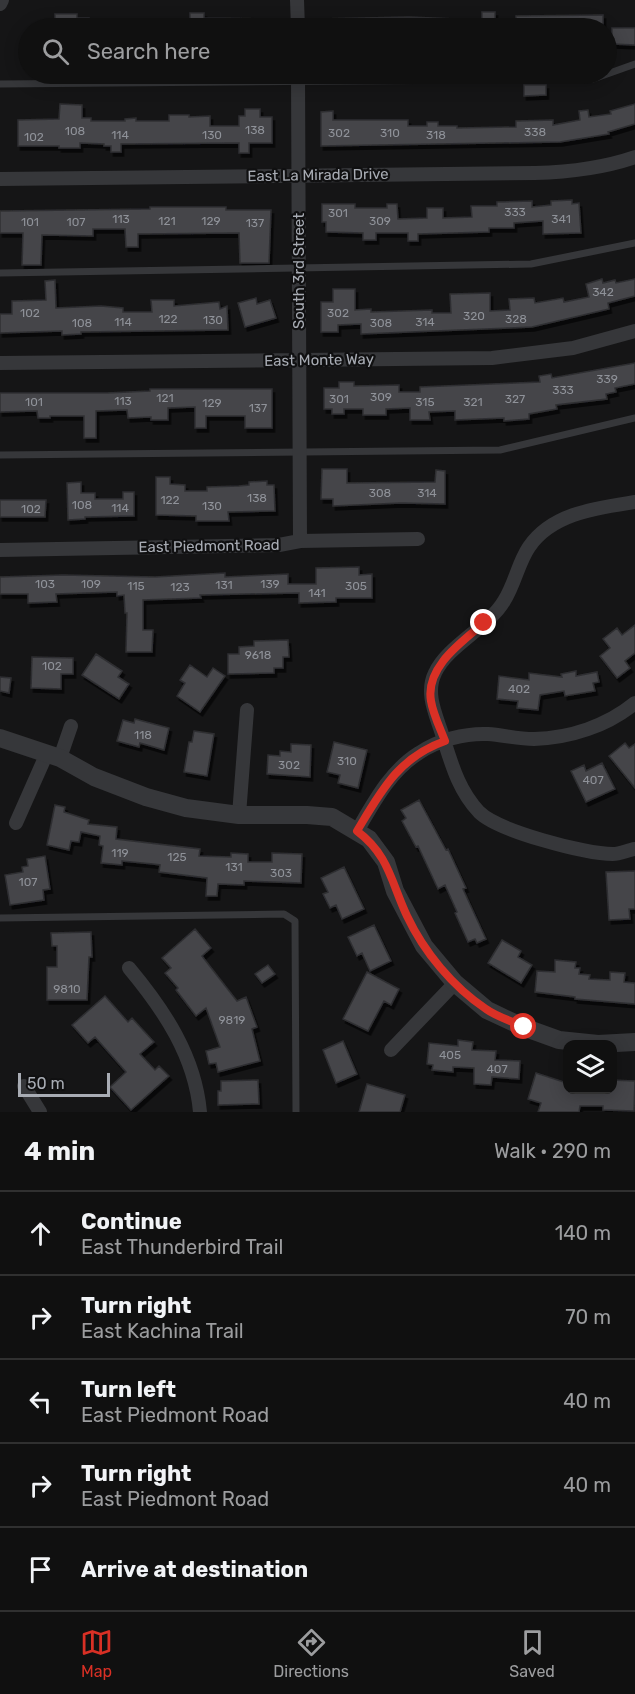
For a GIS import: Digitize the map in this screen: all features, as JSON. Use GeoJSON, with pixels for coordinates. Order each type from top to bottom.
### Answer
{"type":"FeatureCollection","features":[{"type":"Feature","properties":{"kind":"street"},"geometry":{"type":"LineString","coordinates":[[0,4],[2,0]]}},
{"type":"Feature","properties":{"kind":"street"},"geometry":{"type":"LineString","coordinates":[[297,0],[298,18]]}},
{"type":"Feature","properties":{"kind":"street","name":"South 3rd Street"},"geometry":{"type":"LineString","coordinates":[[298,84],[300,541]]}},
{"type":"Feature","properties":{"kind":"street","name":"East La Mirada Drive"},"geometry":{"type":"LineString","coordinates":[[0,179],[570,172],[618,163],[635,157]]}},
{"type":"Feature","properties":{"kind":"street","name":"East Monte Way"},"geometry":{"type":"LineString","coordinates":[[0,363],[492,358],[573,348],[635,331]]}},
{"type":"Feature","properties":{"kind":"street"},"geometry":{"type":"LineString","coordinates":[[635,502],[603,507],[568,517],[547,527],[529,547],[504,601],[484,623],[451,652],[435,673],[430,699],[455,777],[480,813],[505,827],[557,845],[614,854],[635,849]]}},
{"type":"Feature","properties":{"kind":"street","name":"East Piedmont Road"},"geometry":{"type":"LineString","coordinates":[[0,550],[279,545],[300,541],[418,539]]}},
{"type":"Feature","properties":{"kind":"street"},"geometry":{"type":"LineString","coordinates":[[357,831],[384,786],[407,761],[419,752],[452,738],[486,734],[533,739],[573,734],[609,720],[635,703]]}},
{"type":"Feature","properties":{"kind":"street"},"geometry":{"type":"LineString","coordinates":[[239,815],[247,710]]}},
{"type":"Feature","properties":{"kind":"street"},"geometry":{"type":"LineString","coordinates":[[16,823],[72,726]]}},
{"type":"Feature","properties":{"kind":"street"},"geometry":{"type":"LineString","coordinates":[[0,738],[53,756],[94,777],[146,797],[186,808],[239,815],[332,817],[369,839],[386,862],[400,901],[423,946],[455,983],[487,1010],[559,1040],[598,1044],[635,1042]]}},
{"type":"Feature","properties":{"kind":"street"},"geometry":{"type":"LineString","coordinates":[[129,968],[148,991],[178,1038],[195,1082],[200,1112]]}},
{"type":"Feature","properties":{"kind":"street"},"geometry":{"type":"LineString","coordinates":[[391,1050],[455,983]]}},
{"type":"Feature","properties":{"kind":"street"},"geometry":{"type":"LineString","coordinates":[[24,1086],[40,1112]]}},
{"type":"Feature","properties":{"kind":"lane"},"geometry":{"type":"LineString","coordinates":[[617,70],[635,64]]}},
{"type":"Feature","properties":{"kind":"lane"},"geometry":{"type":"LineString","coordinates":[[0,84],[18,84]]}},
{"type":"Feature","properties":{"kind":"lane"},"geometry":{"type":"LineString","coordinates":[[0,273],[531,264],[635,243]]}},
{"type":"Feature","properties":{"kind":"lane"},"geometry":{"type":"LineString","coordinates":[[0,454],[500,450],[635,418]]}},
{"type":"Feature","properties":{"kind":"lane"},"geometry":{"type":"LineString","coordinates":[[0,918],[284,914],[295,921],[296,1112]]}},
{"type":"Feature","properties":{"kind":"building"},"geometry":{"type":"Polygon","coordinates":[[[482,12],[495,12],[495,18],[482,18],[482,12]]]}},
{"type":"Feature","properties":{"kind":"building"},"geometry":{"type":"Polygon","coordinates":[[[190,13],[204,13],[204,18],[190,18],[190,13]]]}},
{"type":"Feature","properties":{"kind":"building"},"geometry":{"type":"Polygon","coordinates":[[[55,14],[77,14],[77,18],[55,18],[55,14]]]}},
{"type":"Feature","properties":{"kind":"building"},"geometry":{"type":"Polygon","coordinates":[[[603,15],[603,18],[516,18],[516,16],[603,15]]]}},
{"type":"Feature","properties":{"kind":"building"},"geometry":{"type":"Polygon","coordinates":[[[409,17],[432,18],[364,18],[409,17]]]}},
{"type":"Feature","properties":{"kind":"building"},"geometry":{"type":"Polygon","coordinates":[[[617,28],[635,28],[635,45],[617,44],[617,28]]]}},
{"type":"Feature","properties":{"kind":"building"},"geometry":{"type":"Polygon","coordinates":[[[524,85],[546,85],[546,95],[524,96],[524,85]]]}},
{"type":"Feature","properties":{"kind":"building"},"geometry":{"type":"Polygon","coordinates":[[[60,104],[82,105],[82,118],[91,118],[91,121],[125,121],[125,119],[136,118],[136,121],[169,121],[169,115],[189,115],[189,117],[210,116],[210,126],[239,126],[239,116],[245,116],[245,109],[260,109],[260,117],[272,117],[272,143],[249,143],[249,153],[239,153],[239,143],[121,144],[121,152],[111,152],[111,146],[104,146],[104,144],[80,143],[80,148],[18,146],[18,120],[59,119],[60,104]]]}},
{"type":"Feature","properties":{"kind":"building"},"geometry":{"type":"Polygon","coordinates":[[[635,104],[635,124],[608,132],[609,134],[560,142],[321,146],[321,112],[333,111],[333,120],[408,120],[408,126],[427,126],[427,122],[438,122],[438,126],[457,126],[457,128],[516,127],[516,121],[553,120],[553,125],[580,120],[579,111],[588,110],[589,117],[611,114],[610,111],[635,104]]]}},
{"type":"Feature","properties":{"kind":"building"},"geometry":{"type":"Polygon","coordinates":[[[572,200],[572,204],[579,203],[581,233],[543,234],[543,221],[514,223],[514,228],[489,228],[489,232],[418,234],[418,241],[408,241],[408,233],[376,233],[376,240],[363,240],[363,233],[326,232],[326,222],[322,222],[322,204],[355,204],[355,208],[387,208],[387,204],[397,204],[398,219],[427,218],[427,208],[443,208],[443,218],[472,217],[471,206],[497,206],[497,202],[532,201],[532,207],[551,205],[551,201],[572,200]]]}},
{"type":"Feature","properties":{"kind":"building"},"geometry":{"type":"Polygon","coordinates":[[[150,207],[226,207],[226,210],[271,210],[269,263],[240,263],[239,233],[138,234],[138,247],[126,247],[125,229],[93,229],[93,236],[42,235],[41,265],[22,265],[23,233],[0,233],[0,211],[150,209],[150,207]]]}},
{"type":"Feature","properties":{"kind":"building"},"geometry":{"type":"Polygon","coordinates":[[[602,279],[603,283],[615,280],[616,283],[635,279],[635,296],[608,303],[609,309],[532,327],[361,334],[361,324],[338,325],[338,332],[321,332],[321,302],[333,302],[333,289],[355,289],[355,310],[371,309],[371,312],[432,310],[432,313],[451,313],[450,294],[490,293],[490,311],[510,310],[509,299],[534,298],[535,303],[563,298],[564,302],[589,297],[586,284],[602,279]]]}},
{"type":"Feature","properties":{"kind":"building"},"geometry":{"type":"Polygon","coordinates":[[[55,280],[56,308],[101,306],[123,308],[123,312],[152,312],[151,300],[174,300],[174,306],[219,302],[220,309],[227,306],[228,330],[81,332],[81,334],[62,335],[62,331],[0,333],[0,314],[12,314],[12,301],[46,300],[45,281],[55,280]]]}},
{"type":"Feature","properties":{"kind":"building"},"geometry":{"type":"Polygon","coordinates":[[[256,298],[257,304],[270,300],[276,318],[245,327],[238,303],[256,298]]]}},
{"type":"Feature","properties":{"kind":"building"},"geometry":{"type":"Polygon","coordinates":[[[635,363],[635,384],[615,388],[616,392],[606,394],[607,399],[556,405],[557,409],[529,414],[529,419],[455,420],[455,411],[429,412],[430,420],[410,420],[410,408],[386,409],[386,415],[363,415],[363,409],[344,409],[344,414],[332,414],[332,409],[324,409],[324,388],[339,388],[339,382],[354,382],[354,386],[399,385],[399,392],[420,392],[420,387],[540,382],[539,376],[551,374],[552,378],[635,363]]]}},
{"type":"Feature","properties":{"kind":"building"},"geometry":{"type":"Polygon","coordinates":[[[150,389],[272,389],[272,428],[245,428],[245,416],[206,416],[206,428],[195,428],[195,407],[168,408],[168,420],[151,420],[151,417],[128,418],[127,410],[96,411],[96,438],[84,438],[84,416],[38,418],[37,411],[0,412],[0,393],[107,393],[150,391],[150,389]]]}},
{"type":"Feature","properties":{"kind":"building"},"geometry":{"type":"Polygon","coordinates":[[[322,469],[347,469],[347,483],[435,482],[436,470],[445,471],[445,504],[333,506],[333,499],[321,499],[322,469]]]}},
{"type":"Feature","properties":{"kind":"building"},"geometry":{"type":"Polygon","coordinates":[[[156,477],[170,477],[170,484],[185,485],[185,491],[207,491],[207,487],[249,485],[249,482],[267,481],[267,485],[274,485],[275,511],[228,512],[229,521],[196,521],[196,516],[156,515],[156,477]]]}},
{"type":"Feature","properties":{"kind":"building"},"geometry":{"type":"Polygon","coordinates":[[[81,482],[81,493],[95,493],[95,499],[123,499],[123,492],[134,492],[134,516],[85,517],[85,519],[68,520],[67,483],[81,482]]]}},
{"type":"Feature","properties":{"kind":"building"},"geometry":{"type":"Polygon","coordinates":[[[0,500],[46,500],[45,517],[0,517],[0,500]]]}},
{"type":"Feature","properties":{"kind":"building"},"geometry":{"type":"Polygon","coordinates":[[[359,567],[359,575],[372,574],[372,598],[336,598],[336,602],[299,603],[299,593],[200,595],[201,598],[143,600],[143,630],[153,630],[152,652],[126,652],[127,613],[125,613],[124,595],[117,596],[117,592],[56,594],[57,602],[28,603],[28,594],[0,594],[0,577],[63,575],[155,577],[225,573],[225,577],[288,574],[288,584],[316,584],[316,568],[359,567]]]}},
{"type":"Feature","properties":{"kind":"building"},"geometry":{"type":"Polygon","coordinates":[[[635,625],[635,653],[625,661],[630,668],[617,678],[600,656],[610,648],[603,639],[617,628],[622,635],[635,625]]]}},
{"type":"Feature","properties":{"kind":"building"},"geometry":{"type":"Polygon","coordinates":[[[288,640],[289,657],[283,657],[283,668],[274,668],[274,673],[228,674],[228,654],[239,654],[239,647],[254,646],[254,641],[288,640]]]}},
{"type":"Feature","properties":{"kind":"building"},"geometry":{"type":"Polygon","coordinates":[[[96,654],[122,671],[118,677],[129,684],[119,699],[82,675],[96,654]]]}},
{"type":"Feature","properties":{"kind":"building"},"geometry":{"type":"Polygon","coordinates":[[[32,657],[73,658],[73,674],[61,674],[61,689],[31,688],[32,657]]]}},
{"type":"Feature","properties":{"kind":"building"},"geometry":{"type":"Polygon","coordinates":[[[190,665],[207,677],[213,668],[225,676],[200,712],[177,696],[185,683],[180,680],[190,665]]]}},
{"type":"Feature","properties":{"kind":"building"},"geometry":{"type":"Polygon","coordinates":[[[576,671],[576,676],[597,672],[599,682],[593,683],[595,691],[565,696],[564,691],[540,695],[538,710],[517,708],[518,701],[497,699],[499,676],[529,680],[529,673],[562,677],[561,674],[576,671]]]}},
{"type":"Feature","properties":{"kind":"building"},"geometry":{"type":"Polygon","coordinates":[[[0,677],[11,678],[9,693],[0,691],[0,677]]]}},
{"type":"Feature","properties":{"kind":"building"},"geometry":{"type":"Polygon","coordinates":[[[135,719],[169,728],[164,750],[140,743],[139,747],[117,741],[123,720],[134,723],[135,719]]]}},
{"type":"Feature","properties":{"kind":"building"},"geometry":{"type":"Polygon","coordinates":[[[194,731],[214,734],[207,776],[184,772],[189,742],[192,742],[194,731]]]}},
{"type":"Feature","properties":{"kind":"building"},"geometry":{"type":"Polygon","coordinates":[[[334,742],[367,750],[358,788],[338,783],[340,775],[327,772],[334,742]]]}},
{"type":"Feature","properties":{"kind":"building"},"geometry":{"type":"Polygon","coordinates":[[[625,743],[629,748],[635,744],[635,788],[609,756],[625,743]]]}},
{"type":"Feature","properties":{"kind":"building"},"geometry":{"type":"Polygon","coordinates":[[[291,744],[311,745],[310,777],[267,774],[268,755],[280,756],[280,751],[291,752],[291,744]]]}},
{"type":"Feature","properties":{"kind":"building"},"geometry":{"type":"Polygon","coordinates":[[[602,763],[615,789],[586,802],[571,771],[584,765],[586,771],[602,763]]]}},
{"type":"Feature","properties":{"kind":"building"},"geometry":{"type":"Polygon","coordinates":[[[419,800],[446,850],[448,849],[466,888],[463,889],[486,939],[477,943],[475,939],[468,942],[445,885],[438,889],[418,846],[416,847],[402,821],[406,818],[401,810],[419,800]]]}},
{"type":"Feature","properties":{"kind":"building"},"geometry":{"type":"Polygon","coordinates":[[[55,805],[65,807],[64,812],[89,820],[88,824],[117,827],[116,839],[200,849],[199,856],[231,857],[231,853],[248,854],[248,862],[272,862],[272,853],[302,854],[301,883],[244,881],[244,885],[218,884],[217,896],[206,896],[207,878],[159,872],[160,865],[153,864],[122,861],[122,865],[101,863],[103,846],[99,845],[100,836],[81,832],[79,842],[71,841],[69,850],[47,845],[55,805]]]}},
{"type":"Feature","properties":{"kind":"building"},"geometry":{"type":"Polygon","coordinates":[[[45,856],[50,889],[43,890],[44,900],[10,905],[5,875],[23,872],[22,867],[28,866],[27,859],[45,856]]]}},
{"type":"Feature","properties":{"kind":"building"},"geometry":{"type":"Polygon","coordinates":[[[344,867],[364,909],[342,919],[336,905],[330,908],[323,894],[328,892],[321,878],[344,867]]]}},
{"type":"Feature","properties":{"kind":"building"},"geometry":{"type":"Polygon","coordinates":[[[635,871],[635,909],[629,909],[630,919],[609,920],[606,872],[635,871]]]}},
{"type":"Feature","properties":{"kind":"building"},"geometry":{"type":"Polygon","coordinates":[[[374,925],[391,961],[370,971],[362,953],[357,956],[348,937],[374,925]]]}},
{"type":"Feature","properties":{"kind":"building"},"geometry":{"type":"Polygon","coordinates":[[[195,929],[211,948],[202,956],[237,1001],[246,997],[257,1027],[252,1029],[260,1061],[218,1072],[216,1063],[209,1064],[206,1051],[220,1047],[206,1008],[196,1016],[165,973],[171,968],[162,958],[195,929]]]}},
{"type":"Feature","properties":{"kind":"building"},"geometry":{"type":"Polygon","coordinates":[[[91,932],[92,957],[89,957],[87,1000],[47,1000],[47,967],[57,967],[57,946],[52,946],[51,933],[91,932]]]}},
{"type":"Feature","properties":{"kind":"building"},"geometry":{"type":"Polygon","coordinates":[[[502,940],[521,951],[518,957],[532,965],[521,983],[488,963],[502,940]]]}},
{"type":"Feature","properties":{"kind":"building"},"geometry":{"type":"Polygon","coordinates":[[[555,960],[576,962],[575,968],[580,968],[579,974],[590,975],[589,979],[610,980],[610,972],[625,973],[624,982],[635,983],[635,1004],[575,999],[575,997],[535,992],[537,971],[555,972],[555,960]]]}},
{"type":"Feature","properties":{"kind":"building"},"geometry":{"type":"Polygon","coordinates":[[[268,965],[275,974],[262,983],[255,974],[268,965]]]}},
{"type":"Feature","properties":{"kind":"building"},"geometry":{"type":"Polygon","coordinates":[[[367,972],[399,989],[391,1005],[384,1001],[368,1031],[343,1019],[367,972]]]}},
{"type":"Feature","properties":{"kind":"building"},"geometry":{"type":"Polygon","coordinates":[[[105,996],[128,1022],[132,1018],[154,1042],[140,1054],[155,1070],[159,1066],[169,1076],[131,1110],[110,1087],[126,1072],[95,1037],[88,1043],[72,1025],[105,996]]]}},
{"type":"Feature","properties":{"kind":"building"},"geometry":{"type":"Polygon","coordinates":[[[458,1040],[473,1042],[472,1050],[496,1051],[495,1060],[520,1061],[519,1079],[492,1077],[491,1085],[474,1084],[474,1068],[453,1067],[453,1072],[432,1070],[433,1065],[427,1064],[429,1043],[458,1046],[458,1040]]]}},
{"type":"Feature","properties":{"kind":"building"},"geometry":{"type":"Polygon","coordinates":[[[343,1041],[357,1074],[336,1083],[323,1050],[343,1041]]]}},
{"type":"Feature","properties":{"kind":"building"},"geometry":{"type":"Polygon","coordinates":[[[536,1073],[563,1082],[563,1094],[617,1094],[617,1080],[635,1081],[634,1111],[603,1110],[603,1106],[580,1106],[579,1112],[538,1112],[541,1103],[528,1099],[536,1073]]]}},
{"type":"Feature","properties":{"kind":"building"},"geometry":{"type":"Polygon","coordinates":[[[258,1080],[259,1104],[218,1105],[221,1081],[258,1080]]]}},
{"type":"Feature","properties":{"kind":"building"},"geometry":{"type":"Polygon","coordinates":[[[367,1084],[405,1095],[400,1112],[359,1112],[367,1084]]]}},
{"type":"Feature","properties":{"kind":"route"},"geometry":{"type":"LineString","coordinates":[[484,623],[451,652],[435,673],[430,699],[445,741],[419,752],[407,761],[384,786],[357,831],[369,839],[386,862],[408,920],[435,961],[455,983],[487,1010],[524,1027]]}}]}
